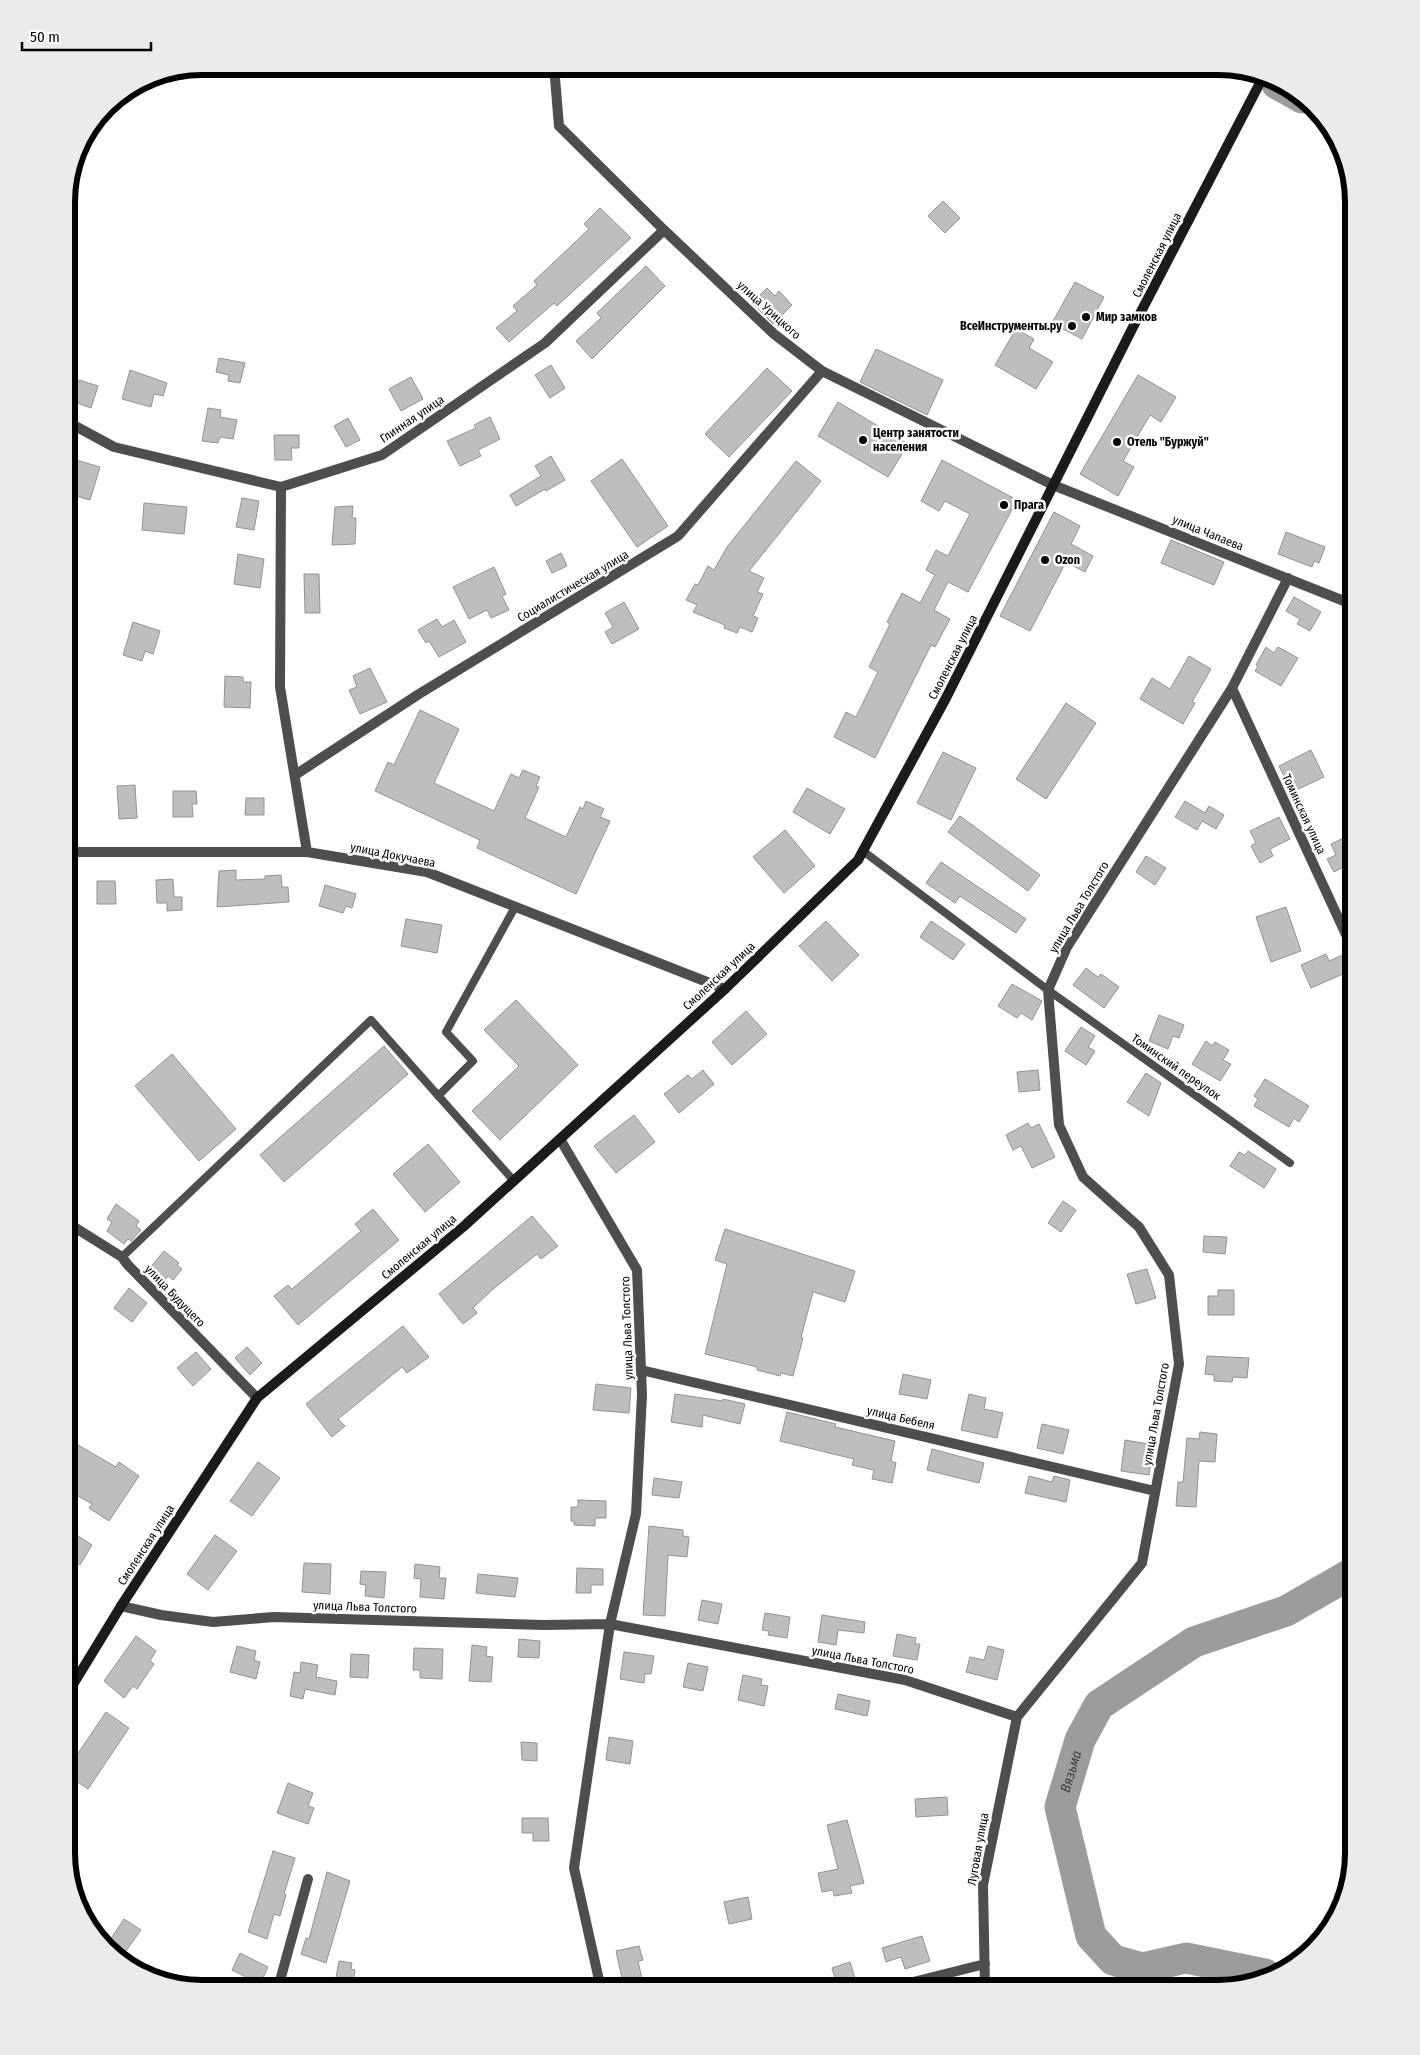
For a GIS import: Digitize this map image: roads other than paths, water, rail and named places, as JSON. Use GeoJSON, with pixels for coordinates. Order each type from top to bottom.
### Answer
{"type":"FeatureCollection","features":[{"type":"Feature","properties":{"kind":"main road","name":"Смоленская улица"},"geometry":{"type":"LineString","coordinates":[[75,1681],[121,1606],[257,1398],[464,1227],[725,989],[858,860],[946,698],[1053,485],[1260,82]]}},
{"type":"Feature","properties":{"kind":"street","name":"улица Урицкого"},"geometry":{"type":"LineString","coordinates":[[555,75],[559,126],[664,230],[774,334],[822,371],[1053,485]]}},
{"type":"Feature","properties":{"kind":"street","name":"Глинная улица"},"geometry":{"type":"LineString","coordinates":[[281,487],[382,455],[545,343],[664,230]]}},
{"type":"Feature","properties":{"kind":"street","name":"Социалистическая улица"},"geometry":{"type":"LineString","coordinates":[[295,775],[419,694],[678,536],[822,371]]}},
{"type":"Feature","properties":{"kind":"street"},"geometry":{"type":"LineString","coordinates":[[75,427],[114,447],[281,487],[280,687],[307,852]]}},
{"type":"Feature","properties":{"kind":"street","name":"улица Чапаева"},"geometry":{"type":"LineString","coordinates":[[1053,485],[1345,601]]}},
{"type":"Feature","properties":{"kind":"street","name":"улица Льва Толстого"},"geometry":{"type":"LineString","coordinates":[[121,1606],[161,1615],[213,1622],[274,1617],[544,1625],[610,1624],[905,1680],[1017,1717],[1142,1564],[1179,1364],[1169,1275],[1139,1227],[1083,1177],[1059,1125],[1048,990],[1067,947],[1232,688],[1288,578]]}},
{"type":"Feature","properties":{"kind":"street","name":"Томинская улица"},"geometry":{"type":"LineString","coordinates":[[1232,688],[1345,933]]}},
{"type":"Feature","properties":{"kind":"street","name":"улица Докучаева"},"geometry":{"type":"LineString","coordinates":[[75,852],[307,852],[427,872],[725,989]]}},
{"type":"Feature","properties":{"kind":"street","name":"улица Льва Толстого"},"geometry":{"type":"LineString","coordinates":[[560,1139],[638,1270],[642,1394],[636,1514],[610,1624],[574,1868],[599,1980]]}},
{"type":"Feature","properties":{"kind":"street","name":"улица Будущего"},"geometry":{"type":"LineString","coordinates":[[75,1228],[122,1257],[257,1398]]}},
{"type":"Feature","properties":{"kind":"street","name":"улица Бебеля"},"geometry":{"type":"LineString","coordinates":[[641,1370],[1155,1491]]}},
{"type":"Feature","properties":{"kind":"street","name":"Луговая улица"},"geometry":{"type":"LineString","coordinates":[[985,1980],[983,1885],[1017,1717]]}},
{"type":"Feature","properties":{"kind":"street"},"geometry":{"type":"LineString","coordinates":[[280,1980],[308,1878]]}},
{"type":"Feature","properties":{"kind":"street"},"geometry":{"type":"LineString","coordinates":[[921,1980],[984,1964]]}},
{"type":"Feature","properties":{"kind":"lane","name":"Томинский переулок"},"geometry":{"type":"LineString","coordinates":[[863,851],[1048,990],[1290,1162]]}},
{"type":"Feature","properties":{"kind":"lane"},"geometry":{"type":"LineString","coordinates":[[438,1096],[473,1061],[446,1032],[515,907]]}},
{"type":"Feature","properties":{"kind":"lane"},"geometry":{"type":"LineString","coordinates":[[122,1257],[371,1020],[514,1181]]}},
{"type":"Feature","properties":{"kind":"waterway","name":"Вязьма"},"geometry":{"type":"LineString","coordinates":[[1259,1973],[1186,1958],[1142,1968],[1113,1960],[1091,1936],[1060,1807],[1080,1740],[1099,1705],[1194,1642],[1286,1611],[1345,1577]]}},
{"type":"Feature","properties":{"kind":"place","name":"Мир замков"},"geometry":{"type":"Point","coordinates":[1086,317]}},
{"type":"Feature","properties":{"kind":"place","name":"ВсеИнструменты.ру"},"geometry":{"type":"Point","coordinates":[1072,326]}},
{"type":"Feature","properties":{"kind":"place","name":"Центр занятости населения"},"geometry":{"type":"Point","coordinates":[863,440]}},
{"type":"Feature","properties":{"kind":"place","name":"Отель \"Буржуй\""},"geometry":{"type":"Point","coordinates":[1117,442]}},
{"type":"Feature","properties":{"kind":"place","name":"Прага"},"geometry":{"type":"Point","coordinates":[1004,505]}},
{"type":"Feature","properties":{"kind":"place","name":"Ozon"},"geometry":{"type":"Point","coordinates":[1045,560]}}]}
